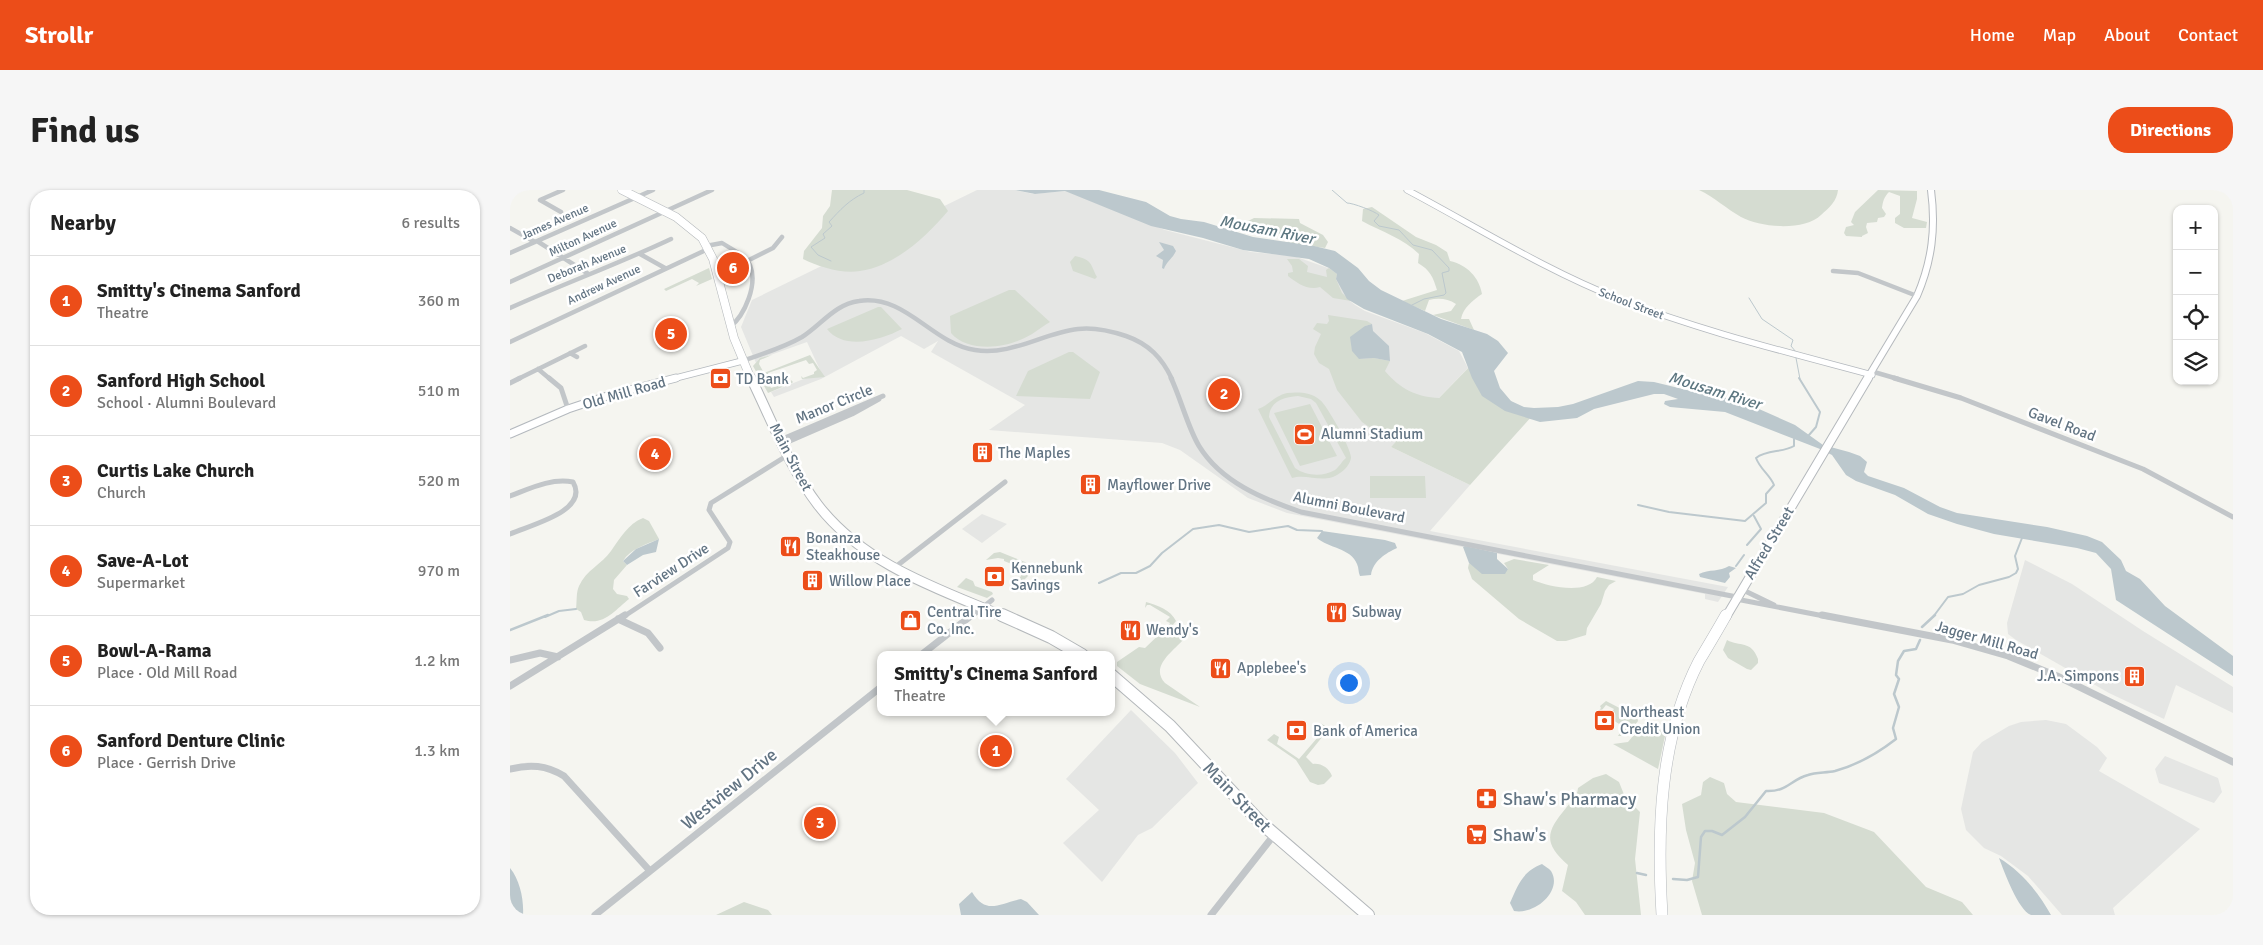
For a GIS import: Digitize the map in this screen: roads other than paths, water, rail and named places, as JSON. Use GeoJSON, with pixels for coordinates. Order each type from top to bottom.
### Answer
{"type":"FeatureCollection","features":[{"type":"Feature","properties":{"kind":"highway","name":"Main Street"},"geometry":{"type":"LineString","coordinates":[[622,190],[664,212],[696,232],[707,248],[730,328],[742,361],[788,455],[810,495],[829,518],[854,541],[894,568],[1041,632],[1075,651]]}},
{"type":"Feature","properties":{"kind":"highway","name":"Main Street"},"geometry":{"type":"LineString","coordinates":[[1115,678],[1170,726],[1227,789],[1274,835],[1368,915]]}},
{"type":"Feature","properties":{"kind":"main road","name":"Alfred Street"},"geometry":{"type":"LineString","coordinates":[[1662,915],[1658,862],[1659,822],[1663,785],[1673,732],[1689,685],[1699,662],[1738,595],[1873,374],[1917,296],[1929,268],[1933,249],[1935,226],[1931,190]]}},
{"type":"Feature","properties":{"kind":"street"},"geometry":{"type":"LineString","coordinates":[[561,212],[540,200],[563,190]]}},
{"type":"Feature","properties":{"kind":"street","name":"James Avenue"},"geometry":{"type":"LineString","coordinates":[[510,253],[654,190]]}},
{"type":"Feature","properties":{"kind":"street","name":"Milton Avenue"},"geometry":{"type":"LineString","coordinates":[[510,282],[712,190]]}},
{"type":"Feature","properties":{"kind":"street","name":"School Street"},"geometry":{"type":"LineString","coordinates":[[1407,190],[1571,278],[1618,299],[1712,332],[1873,374]]}},
{"type":"Feature","properties":{"kind":"street"},"geometry":{"type":"LineString","coordinates":[[510,228],[564,257],[588,273]]}},
{"type":"Feature","properties":{"kind":"street"},"geometry":{"type":"LineString","coordinates":[[747,262],[773,248],[782,237]]}},
{"type":"Feature","properties":{"kind":"street","name":"Deborah Avenue"},"geometry":{"type":"LineString","coordinates":[[510,308],[588,273],[616,265],[671,239]]}},
{"type":"Feature","properties":{"kind":"street"},"geometry":{"type":"LineString","coordinates":[[707,248],[722,243],[747,262],[752,274],[751,284],[740,319],[730,328]]}},
{"type":"Feature","properties":{"kind":"street","name":"Andrew Avenue"},"geometry":{"type":"LineString","coordinates":[[510,342],[707,248]]}},
{"type":"Feature","properties":{"kind":"street"},"geometry":{"type":"LineString","coordinates":[[640,254],[665,268]]}},
{"type":"Feature","properties":{"kind":"street"},"geometry":{"type":"LineString","coordinates":[[1833,271],[1858,273],[1917,296]]}},
{"type":"Feature","properties":{"kind":"street","name":"Alumni Boulevard"},"geometry":{"type":"LineString","coordinates":[[742,361],[792,342],[805,335],[832,312],[862,300],[880,300],[894,303],[952,345],[978,351],[1007,349],[1073,330],[1091,328],[1112,332],[1140,342],[1158,356],[1168,371],[1198,446],[1230,480],[1265,499],[1300,512],[1738,595]]}},
{"type":"Feature","properties":{"kind":"street"},"geometry":{"type":"LineString","coordinates":[[510,382],[585,346]]}},
{"type":"Feature","properties":{"kind":"street"},"geometry":{"type":"LineString","coordinates":[[570,353],[576,358]]}},
{"type":"Feature","properties":{"kind":"street","name":"Old Mill Road"},"geometry":{"type":"LineString","coordinates":[[510,434],[568,409],[623,391],[742,361]]}},
{"type":"Feature","properties":{"kind":"street"},"geometry":{"type":"LineString","coordinates":[[538,369],[561,388],[568,409]]}},
{"type":"Feature","properties":{"kind":"street","name":"Gavel Road"},"geometry":{"type":"LineString","coordinates":[[1873,374],[1961,398],[2121,460],[2157,475],[2233,517]]}},
{"type":"Feature","properties":{"kind":"street","name":"Manor Circle"},"geometry":{"type":"LineString","coordinates":[[883,396],[852,414],[782,442],[883,396]]}},
{"type":"Feature","properties":{"kind":"street","name":"Farview Drive"},"geometry":{"type":"LineString","coordinates":[[510,686],[728,548],[730,542],[710,510],[710,503],[788,455]]}},
{"type":"Feature","properties":{"kind":"street"},"geometry":{"type":"LineString","coordinates":[[510,496],[545,483],[563,480],[572,482],[577,494],[576,502],[568,509],[510,534]]}},
{"type":"Feature","properties":{"kind":"street"},"geometry":{"type":"LineString","coordinates":[[894,568],[1005,482]]}},
{"type":"Feature","properties":{"kind":"street","name":"Jagger Mill Road"},"geometry":{"type":"LineString","coordinates":[[1738,595],[1764,606],[1776,606]]}},
{"type":"Feature","properties":{"kind":"street","name":"Jagger Mill Road"},"geometry":{"type":"LineString","coordinates":[[1738,595],[1776,606],[1952,640],[2008,656],[2057,676],[2233,762]]}},
{"type":"Feature","properties":{"kind":"street"},"geometry":{"type":"LineString","coordinates":[[926,651],[981,606],[992,600]]}},
{"type":"Feature","properties":{"kind":"street"},"geometry":{"type":"LineString","coordinates":[[618,619],[648,632],[655,638],[660,648]]}},
{"type":"Feature","properties":{"kind":"street"},"geometry":{"type":"LineString","coordinates":[[510,660],[534,654],[551,654],[558,657]]}},
{"type":"Feature","properties":{"kind":"street","name":"Westview Drive"},"geometry":{"type":"LineString","coordinates":[[595,915],[877,690]]}},
{"type":"Feature","properties":{"kind":"street"},"geometry":{"type":"LineString","coordinates":[[510,769],[537,765],[550,768],[564,776],[650,871]]}},
{"type":"Feature","properties":{"kind":"street"},"geometry":{"type":"LineString","coordinates":[[1211,915],[1274,835]]}},
{"type":"Feature","properties":{"kind":"waterway"},"geometry":{"type":"LineString","coordinates":[[831,261],[818,255],[811,247],[825,238],[823,234],[832,226],[829,222],[849,202],[864,193],[864,190]]}},
{"type":"Feature","properties":{"kind":"waterway"},"geometry":{"type":"LineString","coordinates":[[1332,190],[1347,203],[1373,211],[1379,215],[1374,221],[1379,226],[1399,230],[1413,245],[1432,250],[1449,268],[1449,271],[1442,273],[1446,293],[1424,299],[1412,305]]}},
{"type":"Feature","properties":{"kind":"waterway"},"geometry":{"type":"LineString","coordinates":[[1749,298],[1762,319],[1793,340],[1791,346],[1796,352]]}},
{"type":"Feature","properties":{"kind":"waterway"},"geometry":{"type":"LineString","coordinates":[[1796,358],[1800,379]]}},
{"type":"Feature","properties":{"kind":"waterway"},"geometry":{"type":"LineString","coordinates":[[1799,378],[1820,412],[1816,427],[1809,435]]}},
{"type":"Feature","properties":{"kind":"waterway"},"geometry":{"type":"LineString","coordinates":[[1638,505],[1669,512],[1745,521],[1766,503],[1766,494],[1774,485],[1756,458],[1765,453],[1785,450],[1794,446],[1794,439]]}},
{"type":"Feature","properties":{"kind":"waterway"},"geometry":{"type":"LineString","coordinates":[[1747,545],[1761,529],[1754,516]]}},
{"type":"Feature","properties":{"kind":"waterway"},"geometry":{"type":"LineString","coordinates":[[1099,583],[1121,573],[1136,573],[1150,566],[1162,553],[1193,529],[1219,525],[1249,532],[1288,526],[1297,530],[1322,531]]}},
{"type":"Feature","properties":{"kind":"waterway"},"geometry":{"type":"LineString","coordinates":[[1933,616],[1948,597],[1963,594],[1979,585],[2009,577],[2016,573],[2018,569],[2015,556],[2022,538]]}},
{"type":"Feature","properties":{"kind":"waterway"},"geometry":{"type":"LineString","coordinates":[[1736,566],[1744,555]]}},
{"type":"Feature","properties":{"kind":"waterway"},"geometry":{"type":"LineString","coordinates":[[545,617],[559,611],[576,609]]}},
{"type":"Feature","properties":{"kind":"waterway"},"geometry":{"type":"LineString","coordinates":[[510,630],[548,615]]}},
{"type":"Feature","properties":{"kind":"waterway"},"geometry":{"type":"LineString","coordinates":[[1922,627],[1933,616]]}},
{"type":"Feature","properties":{"kind":"waterway"},"geometry":{"type":"LineString","coordinates":[[1673,879],[1687,880],[1698,877],[1701,837],[1705,831],[1712,831],[1722,835],[1745,817],[1766,791],[1779,790],[1802,777],[1835,771],[1859,762],[1875,754],[1896,739],[1893,728],[1899,707],[1894,694],[1899,679],[1896,675],[1898,661],[1904,651],[1916,649],[1920,640]]}},
{"type":"Feature","properties":{"kind":"waterway"},"geometry":{"type":"LineString","coordinates":[[1637,873],[1646,875]]}},
{"type":"Feature","properties":{"kind":"place","name":"Sanford Denture Clinic"},"geometry":{"type":"Point","coordinates":[733,268]}},
{"type":"Feature","properties":{"kind":"place","name":"Bowl-A-Rama"},"geometry":{"type":"Point","coordinates":[671,334]}},
{"type":"Feature","properties":{"kind":"place","name":"TD Bank"},"geometry":{"type":"Point","coordinates":[720,379]}},
{"type":"Feature","properties":{"kind":"place","name":"Sanford High School"},"geometry":{"type":"Point","coordinates":[1224,394]}},
{"type":"Feature","properties":{"kind":"place","name":"Alumni Stadium"},"geometry":{"type":"Point","coordinates":[1305,434]}},
{"type":"Feature","properties":{"kind":"place","name":"The Maples"},"geometry":{"type":"Point","coordinates":[982,453]}},
{"type":"Feature","properties":{"kind":"place","name":"Save-A-Lot"},"geometry":{"type":"Point","coordinates":[655,454]}},
{"type":"Feature","properties":{"kind":"place","name":"Mayflower Drive"},"geometry":{"type":"Point","coordinates":[1091,485]}},
{"type":"Feature","properties":{"kind":"place","name":"Bonanza Steakhouse"},"geometry":{"type":"Point","coordinates":[790,547]}},
{"type":"Feature","properties":{"kind":"place","name":"Kennebunk Savings"},"geometry":{"type":"Point","coordinates":[995,577]}},
{"type":"Feature","properties":{"kind":"place","name":"Willow Place"},"geometry":{"type":"Point","coordinates":[813,581]}},
{"type":"Feature","properties":{"kind":"place","name":"Subway"},"geometry":{"type":"Point","coordinates":[1336,612]}},
{"type":"Feature","properties":{"kind":"place","name":"Central Tire Co. Inc."},"geometry":{"type":"Point","coordinates":[911,621]}},
{"type":"Feature","properties":{"kind":"place","name":"Wendy's"},"geometry":{"type":"Point","coordinates":[1130,630]}},
{"type":"Feature","properties":{"kind":"place","name":"Applebee's"},"geometry":{"type":"Point","coordinates":[1221,668]}},
{"type":"Feature","properties":{"kind":"place","name":"J.A. Simpons"},"geometry":{"type":"Point","coordinates":[2135,676]}},
{"type":"Feature","properties":{"kind":"place","name":"Northeast Credit Union"},"geometry":{"type":"Point","coordinates":[1604,721]}},
{"type":"Feature","properties":{"kind":"place","name":"Bank of America"},"geometry":{"type":"Point","coordinates":[1297,731]}},
{"type":"Feature","properties":{"kind":"place","name":"Smitty's Cinema Sanford"},"geometry":{"type":"Point","coordinates":[996,751]}},
{"type":"Feature","properties":{"kind":"place","name":"Shaw's Pharmacy"},"geometry":{"type":"Point","coordinates":[1487,799]}},
{"type":"Feature","properties":{"kind":"place","name":"Curtis Lake Church"},"geometry":{"type":"Point","coordinates":[820,823]}},
{"type":"Feature","properties":{"kind":"place","name":"Shaw's"},"geometry":{"type":"Point","coordinates":[1477,835]}},
{"type":"Feature","properties":{"kind":"water label","name":"Mousam River"},"geometry":{"type":"Point","coordinates":[1267,230]}},
{"type":"Feature","properties":{"kind":"water label","name":"Mousam River"},"geometry":{"type":"Point","coordinates":[1715,391]}}]}
